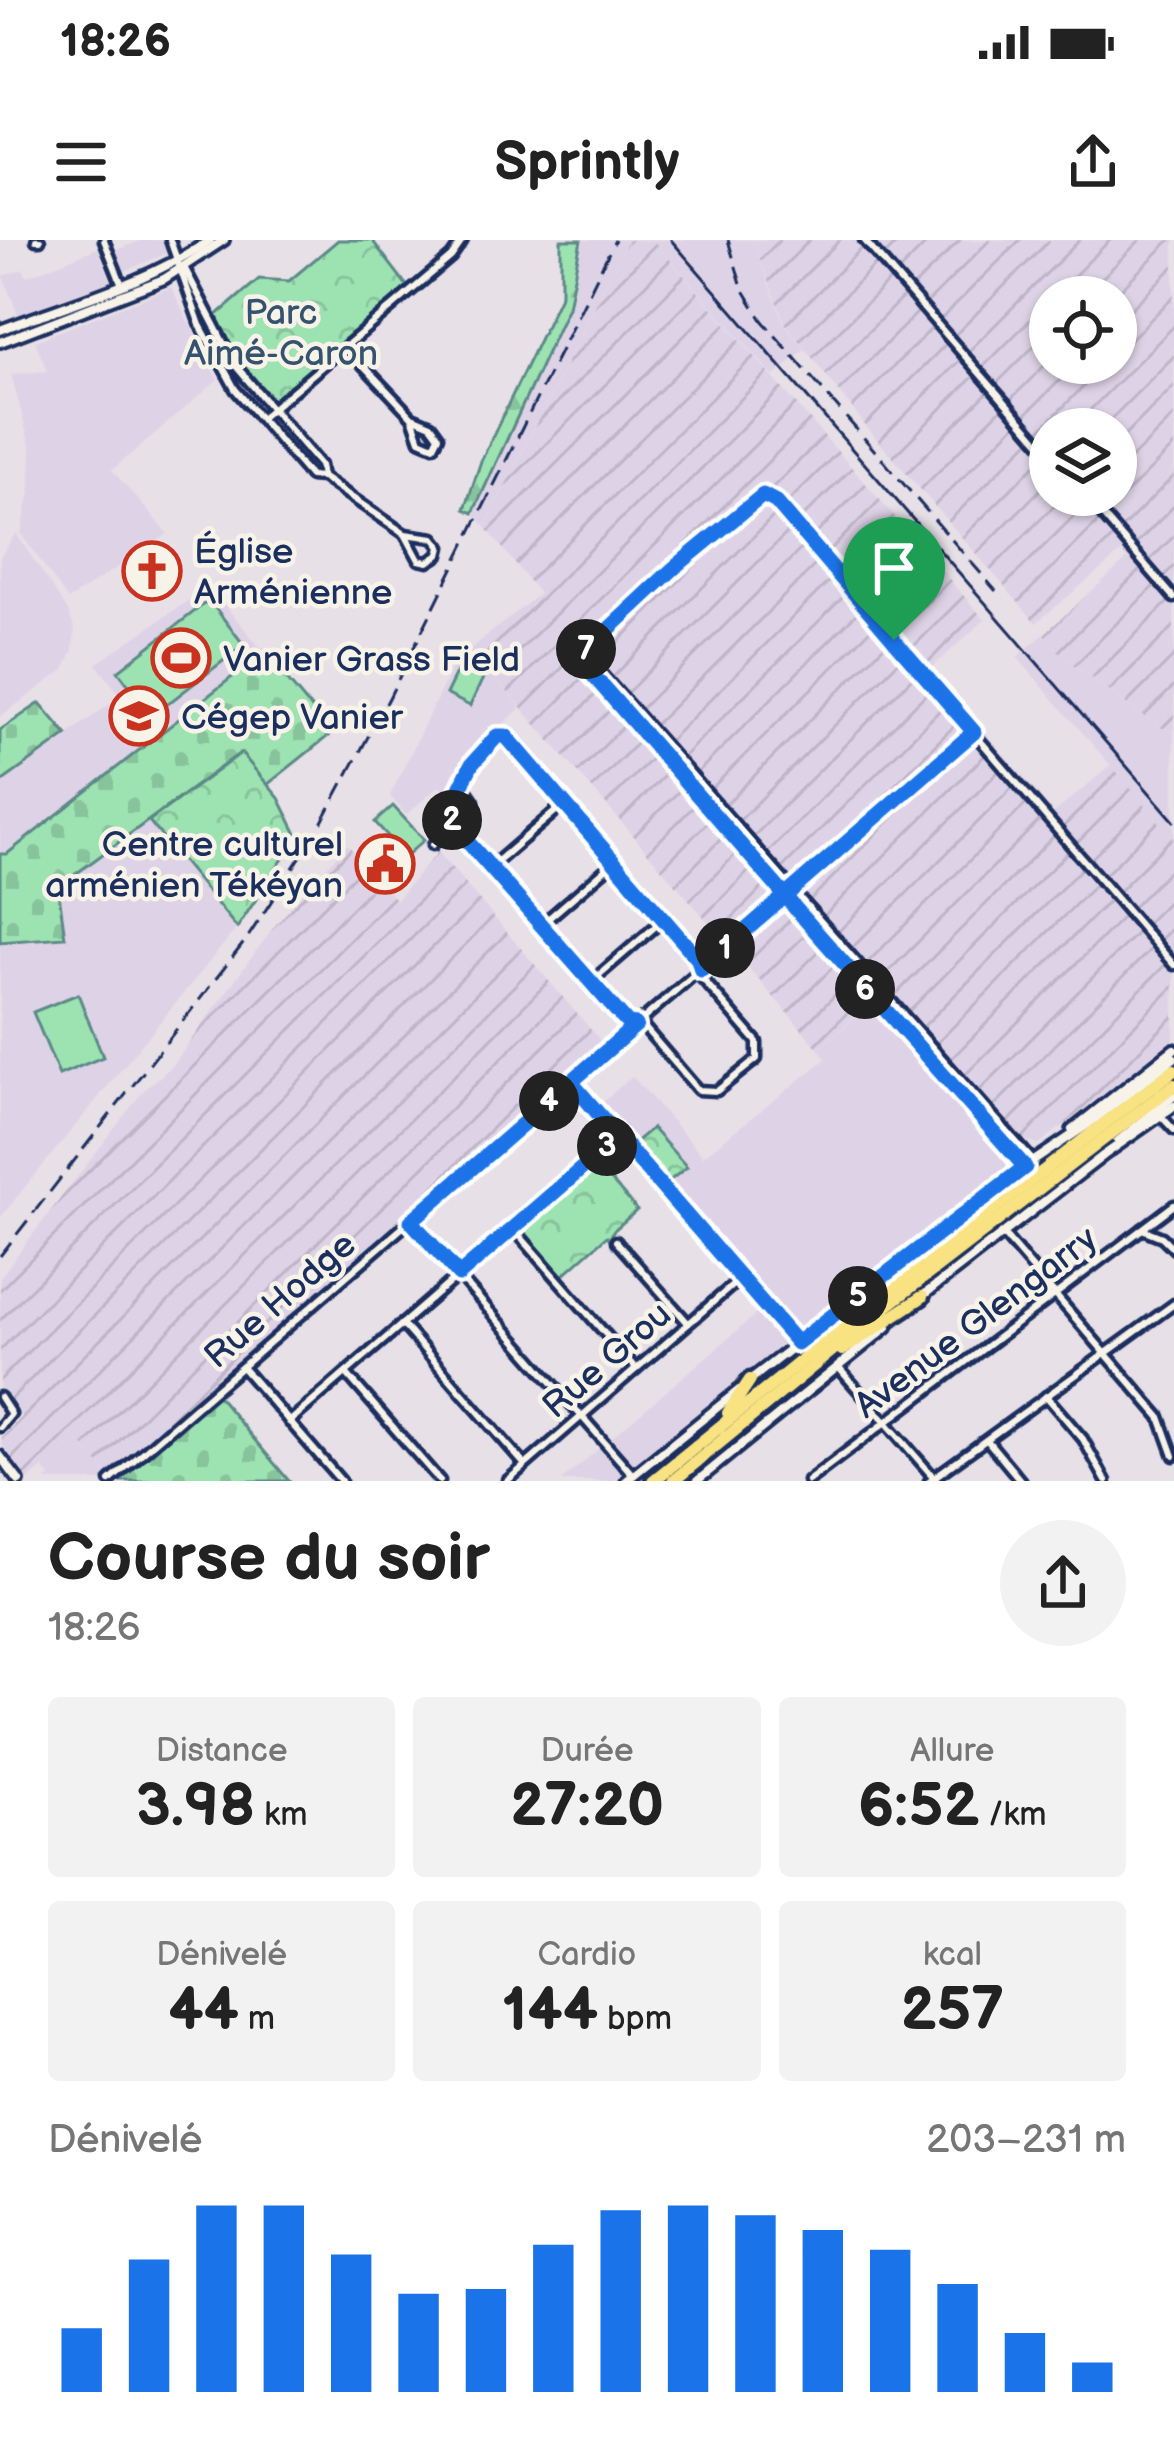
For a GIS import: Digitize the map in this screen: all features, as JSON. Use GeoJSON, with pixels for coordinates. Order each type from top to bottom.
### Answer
{"type":"FeatureCollection","features":[{"type":"Feature","properties":{"kind":"highway"},"geometry":{"type":"LineString","coordinates":[[653,1481],[874,1301],[1174,1070]]}},
{"type":"Feature","properties":{"kind":"highway"},"geometry":{"type":"LineString","coordinates":[[674,1481],[1174,1084]]}},
{"type":"Feature","properties":{"kind":"highway"},"geometry":{"type":"LineString","coordinates":[[815,1365],[922,1297]]}},
{"type":"Feature","properties":{"kind":"highway"},"geometry":{"type":"LineString","coordinates":[[712,1433],[750,1380]]}},
{"type":"Feature","properties":{"kind":"main road"},"geometry":{"type":"LineString","coordinates":[[0,330],[122,285],[210,240]]}},
{"type":"Feature","properties":{"kind":"main road"},"geometry":{"type":"LineString","coordinates":[[0,342],[182,269],[224,240]]}},
{"type":"Feature","properties":{"kind":"main road"},"geometry":{"type":"LineString","coordinates":[[629,1478],[1174,1054]]}},
{"type":"Feature","properties":{"kind":"main road"},"geometry":{"type":"LineString","coordinates":[[697,1481],[1174,1096]]}},
{"type":"Feature","properties":{"kind":"main road"},"geometry":{"type":"LineString","coordinates":[[1104,1155],[1174,1106]]}},
{"type":"Feature","properties":{"kind":"main road"},"geometry":{"type":"LineString","coordinates":[[0,1456],[19,1481]]}},
{"type":"Feature","properties":{"kind":"street"},"geometry":{"type":"LineString","coordinates":[[104,240],[122,285]]}},
{"type":"Feature","properties":{"kind":"street"},"geometry":{"type":"LineString","coordinates":[[170,240],[235,365],[320,465],[322,476]]}},
{"type":"Feature","properties":{"kind":"street"},"geometry":{"type":"LineString","coordinates":[[261,418],[451,257],[463,240]]}},
{"type":"Feature","properties":{"kind":"street"},"geometry":{"type":"LineString","coordinates":[[864,240],[1029,430]]}},
{"type":"Feature","properties":{"kind":"street"},"geometry":{"type":"LineString","coordinates":[[182,269],[204,334],[236,388],[310,476],[322,476],[405,534],[419,560],[432,561],[439,555],[441,547],[432,536],[405,534]]}},
{"type":"Feature","properties":{"kind":"street"},"geometry":{"type":"LineString","coordinates":[[346,347],[412,417],[436,430],[440,436],[434,446],[420,440],[412,417]]}},
{"type":"Feature","properties":{"kind":"street"},"geometry":{"type":"LineString","coordinates":[[1029,1164],[580,655],[756,498],[766,496],[1174,965]]}},
{"type":"Feature","properties":{"kind":"street"},"geometry":{"type":"LineString","coordinates":[[1103,516],[1174,598]]}},
{"type":"Feature","properties":{"kind":"street"},"geometry":{"type":"LineString","coordinates":[[1166,589],[1174,582]]}},
{"type":"Feature","properties":{"kind":"street","name":"Rue Hodge"},"geometry":{"type":"LineString","coordinates":[[110,1481],[974,732]]}},
{"type":"Feature","properties":{"kind":"street"},"geometry":{"type":"LineString","coordinates":[[433,845],[480,753],[501,735],[700,961],[701,977],[757,1042],[759,1053],[753,1063],[717,1091],[705,1093],[644,1028],[628,1024],[449,819]]}},
{"type":"Feature","properties":{"kind":"street"},"geometry":{"type":"LineString","coordinates":[[449,819],[474,801],[462,785]]}},
{"type":"Feature","properties":{"kind":"street"},"geometry":{"type":"LineString","coordinates":[[492,866],[564,804]]}},
{"type":"Feature","properties":{"kind":"street"},"geometry":{"type":"LineString","coordinates":[[542,924],[614,862]]}},
{"type":"Feature","properties":{"kind":"street"},"geometry":{"type":"LineString","coordinates":[[592,981],[664,919]]}},
{"type":"Feature","properties":{"kind":"street"},"geometry":{"type":"LineString","coordinates":[[571,1082],[797,1343]]}},
{"type":"Feature","properties":{"kind":"street"},"geometry":{"type":"LineString","coordinates":[[1161,1116],[1174,1130]]}},
{"type":"Feature","properties":{"kind":"street"},"geometry":{"type":"LineString","coordinates":[[289,1422],[618,1137]]}},
{"type":"Feature","properties":{"kind":"street","name":"Avenue Glengarry"},"geometry":{"type":"LineString","coordinates":[[808,1481],[1174,1205]]}},
{"type":"Feature","properties":{"kind":"street"},"geometry":{"type":"LineString","coordinates":[[411,1221],[629,1478]]}},
{"type":"Feature","properties":{"kind":"street"},"geometry":{"type":"LineString","coordinates":[[513,1228],[636,1369]]}},
{"type":"Feature","properties":{"kind":"street"},"geometry":{"type":"LineString","coordinates":[[1142,1229],[1174,1250]]}},
{"type":"Feature","properties":{"kind":"street"},"geometry":{"type":"LineString","coordinates":[[1003,1234],[1160,1418],[1174,1456]]}},
{"type":"Feature","properties":{"kind":"street"},"geometry":{"type":"LineString","coordinates":[[616,1241],[688,1323]]}},
{"type":"Feature","properties":{"kind":"street","name":"Rue Grou"},"geometry":{"type":"LineString","coordinates":[[507,1481],[741,1278]]}},
{"type":"Feature","properties":{"kind":"street"},"geometry":{"type":"LineString","coordinates":[[838,1367],[933,1480],[1174,1304]]}},
{"type":"Feature","properties":{"kind":"street"},"geometry":{"type":"LineString","coordinates":[[402,1324],[525,1466]]}},
{"type":"Feature","properties":{"kind":"street"},"geometry":{"type":"LineString","coordinates":[[242,1367],[340,1481]]}},
{"type":"Feature","properties":{"kind":"street"},"geometry":{"type":"LineString","coordinates":[[346,1373],[440,1481]]}},
{"type":"Feature","properties":{"kind":"street"},"geometry":{"type":"LineString","coordinates":[[1046,1396],[1083,1439],[1106,1481]]}},
{"type":"Feature","properties":{"kind":"street"},"geometry":{"type":"LineString","coordinates":[[0,1397],[11,1414],[0,1427]]}},
{"type":"Feature","properties":{"kind":"street"},"geometry":{"type":"LineString","coordinates":[[1160,1418],[1174,1424]]}},
{"type":"Feature","properties":{"kind":"street"},"geometry":{"type":"LineString","coordinates":[[987,1440],[1021,1481]]}},
{"type":"Feature","properties":{"kind":"shaded area"},"geometry":{"type":"Polygon","coordinates":[[[142,240],[165,240],[170,252],[123,272],[114,251],[142,240]]]}},
{"type":"Feature","properties":{"kind":"shaded area"},"geometry":{"type":"Polygon","coordinates":[[[581,240],[628,240],[485,526],[473,513],[568,307],[581,240]]]}},
{"type":"Feature","properties":{"kind":"shaded area"},"geometry":{"type":"Polygon","coordinates":[[[628,240],[653,240],[985,620],[930,669],[1054,813],[1111,765],[1174,839],[1174,1040],[1039,1144],[1024,1140],[886,989],[819,1049],[470,649],[539,594],[485,526],[628,240]]]}},
{"type":"Feature","properties":{"kind":"shaded area"},"geometry":{"type":"Polygon","coordinates":[[[653,240],[752,240],[784,323],[805,349],[774,377],[653,240]]]}},
{"type":"Feature","properties":{"kind":"shaded area"},"geometry":{"type":"Polygon","coordinates":[[[752,240],[1174,240],[1174,732],[1157,726],[1066,660],[1044,634],[1127,559],[1122,552],[1036,623],[868,429],[785,323],[752,240]]]}},
{"type":"Feature","properties":{"kind":"shaded area"},"geometry":{"type":"Polygon","coordinates":[[[98,248],[111,281],[18,315],[3,276],[23,269],[27,276],[98,248]]]}},
{"type":"Feature","properties":{"kind":"shaded area"},"geometry":{"type":"Polygon","coordinates":[[[171,287],[218,380],[112,470],[168,534],[68,600],[21,534],[30,491],[31,449],[11,374],[47,371],[35,341],[171,287]]]}},
{"type":"Feature","properties":{"kind":"shaded area"},"geometry":{"type":"Polygon","coordinates":[[[16,533],[68,611],[75,630],[64,670],[0,717],[0,557],[16,533]]]}},
{"type":"Feature","properties":{"kind":"shaded area","name":"Cégep Vanier"},"geometry":{"type":"Polygon","coordinates":[[[209,586],[264,652],[7,854],[0,854],[0,783],[121,696],[96,664],[209,586]]]}},
{"type":"Feature","properties":{"kind":"shaded area"},"geometry":{"type":"Polygon","coordinates":[[[1044,634],[1066,660],[1157,726],[1174,732],[1174,839],[1017,657],[1044,634]]]}},
{"type":"Feature","properties":{"kind":"shaded area"},"geometry":{"type":"Polygon","coordinates":[[[464,642],[521,708],[471,753],[449,797],[439,786],[406,815],[390,796],[464,642]]]}},
{"type":"Feature","properties":{"kind":"shaded area"},"geometry":{"type":"Polygon","coordinates":[[[148,821],[237,928],[0,1218],[0,942],[64,937],[58,887],[148,821]]]}},
{"type":"Feature","properties":{"kind":"shaded area"},"geometry":{"type":"Polygon","coordinates":[[[347,844],[396,900],[438,852],[604,1045],[108,1475],[78,1440],[27,1481],[2,1444],[2,1437],[22,1417],[0,1387],[0,1277],[143,1091],[173,1065],[273,928],[347,844]]]}},
{"type":"Feature","properties":{"kind":"shaded area"},"geometry":{"type":"Polygon","coordinates":[[[870,1004],[1010,1160],[1009,1166],[802,1330],[785,1319],[599,1105],[632,1076],[703,1156],[826,1059],[819,1049],[870,1004]]]}},
{"type":"Feature","properties":{"kind":"shaded area"},"geometry":{"type":"Polygon","coordinates":[[[760,1311],[784,1343],[613,1481],[561,1481],[760,1311]]]}},
{"type":"Feature","properties":{"kind":"shaded area"},"geometry":{"type":"Polygon","coordinates":[[[78,1440],[108,1475],[100,1481],[45,1481],[50,1477],[43,1468],[78,1440]]]}},
{"type":"Feature","properties":{"kind":"green space","name":"Parc Aimé-Caron"},"geometry":{"type":"Polygon","coordinates":[[[338,240],[372,240],[411,291],[273,409],[246,379],[216,316],[259,279],[289,281],[338,240]]]}},
{"type":"Feature","properties":{"kind":"green space"},"geometry":{"type":"Polygon","coordinates":[[[561,240],[581,240],[568,307],[473,513],[465,509],[481,461],[561,294],[561,240]]]}},
{"type":"Feature","properties":{"kind":"green space","name":"Vanier Grass Field"},"geometry":{"type":"Polygon","coordinates":[[[209,600],[244,645],[152,716],[118,671],[209,600]]]}},
{"type":"Feature","properties":{"kind":"green space"},"geometry":{"type":"Polygon","coordinates":[[[264,652],[332,733],[267,785],[240,753],[58,887],[65,937],[0,942],[0,854],[7,854],[264,652]]]}},
{"type":"Feature","properties":{"kind":"green space"},"geometry":{"type":"Polygon","coordinates":[[[461,663],[485,674],[470,706],[446,694],[461,663]]]}},
{"type":"Feature","properties":{"kind":"green space"},"geometry":{"type":"Polygon","coordinates":[[[40,703],[67,735],[0,783],[0,730],[40,703]]]}},
{"type":"Feature","properties":{"kind":"green space"},"geometry":{"type":"Polygon","coordinates":[[[241,753],[279,798],[298,836],[237,928],[149,821],[241,753]]]}},
{"type":"Feature","properties":{"kind":"green space"},"geometry":{"type":"Polygon","coordinates":[[[393,806],[424,840],[406,856],[375,822],[393,806]]]}},
{"type":"Feature","properties":{"kind":"green space"},"geometry":{"type":"Polygon","coordinates":[[[78,994],[103,1057],[59,1075],[33,1012],[78,994]]]}},
{"type":"Feature","properties":{"kind":"green space"},"geometry":{"type":"Polygon","coordinates":[[[652,1128],[687,1167],[668,1182],[634,1143],[652,1128]]]}},
{"type":"Feature","properties":{"kind":"green space"},"geometry":{"type":"Polygon","coordinates":[[[596,1163],[637,1210],[610,1239],[607,1236],[562,1276],[522,1229],[596,1163]]]}},
{"type":"Feature","properties":{"kind":"green space"},"geometry":{"type":"Polygon","coordinates":[[[218,1396],[289,1481],[119,1481],[218,1396]]]}},
{"type":"Feature","properties":{"kind":"tram line"},"geometry":{"type":"LineString","coordinates":[[671,240],[1174,821]]}},
{"type":"Feature","properties":{"kind":"railway"},"geometry":{"type":"LineString","coordinates":[[0,1256],[246,940],[316,833],[389,698],[615,240]]}},
{"type":"Feature","properties":{"kind":"railway"},"geometry":{"type":"LineString","coordinates":[[728,240],[742,287],[762,320],[996,591]]}},
{"type":"Feature","properties":{"kind":"place","name":"Église Arménienne"},"geometry":{"type":"Point","coordinates":[152,571]}},
{"type":"Feature","properties":{"kind":"place","name":"Vanier Grass Field"},"geometry":{"type":"Point","coordinates":[181,658]}},
{"type":"Feature","properties":{"kind":"place","name":"Cégep Vanier"},"geometry":{"type":"Point","coordinates":[139,716]}},
{"type":"Feature","properties":{"kind":"place","name":"Centre culturel arménien Tékéyan"},"geometry":{"type":"Point","coordinates":[385,864]}},
{"type":"Feature","properties":{"kind":"route"},"geometry":{"type":"LineString","coordinates":[[894,640],[776,502],[763,495],[673,569],[578,658],[780,890],[785,896],[795,908],[875,1000],[1025,1167],[797,1343],[571,1082],[411,1221],[459,1275],[618,1137],[571,1082],[636,1025],[628,1024],[446,817],[472,764],[497,736],[506,736],[700,961],[701,970],[785,896],[919,781],[974,732],[894,640]]}}]}
